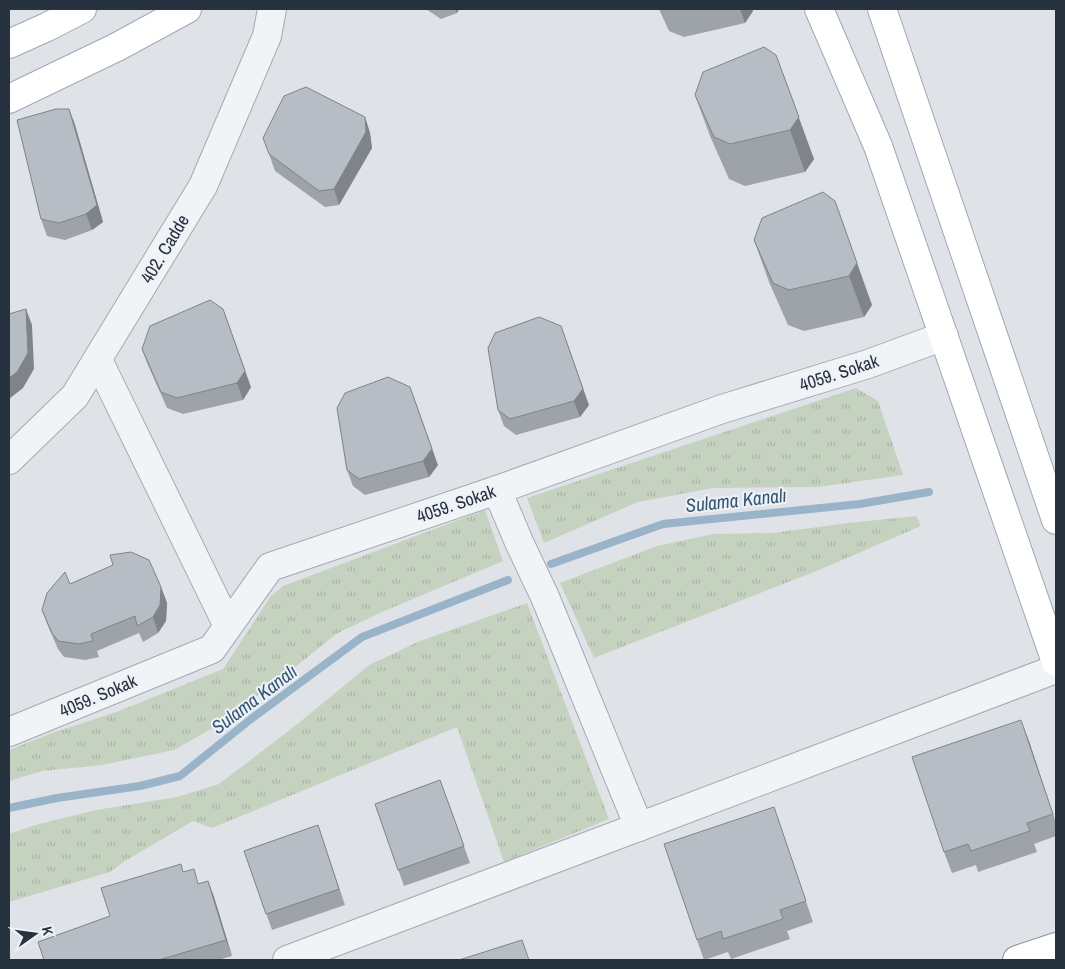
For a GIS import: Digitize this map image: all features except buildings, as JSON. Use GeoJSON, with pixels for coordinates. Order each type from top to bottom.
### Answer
{"type":"FeatureCollection","features":[{"type":"Feature","properties":{"kind":"main road"},"geometry":{"type":"LineString","coordinates":[[9,44],[82,9]]}},
{"type":"Feature","properties":{"kind":"main road"},"geometry":{"type":"LineString","coordinates":[[9,99],[117,47],[187,9]]}},
{"type":"Feature","properties":{"kind":"main road"},"geometry":{"type":"LineString","coordinates":[[819,9],[878,146],[1056,662]]}},
{"type":"Feature","properties":{"kind":"main road"},"geometry":{"type":"LineString","coordinates":[[882,9],[1056,520]]}},
{"type":"Feature","properties":{"kind":"main road"},"geometry":{"type":"LineString","coordinates":[[1017,960],[1056,947]]}},
{"type":"Feature","properties":{"kind":"street","name":"402. Cadde"},"geometry":{"type":"LineString","coordinates":[[9,460],[75,396],[203,186],[267,36],[272,9]]}},
{"type":"Feature","properties":{"kind":"street","name":"4059. Sokak"},"geometry":{"type":"LineString","coordinates":[[9,732],[212,649],[270,567],[497,490],[722,409],[868,364],[944,336]]}},
{"type":"Feature","properties":{"kind":"street"},"geometry":{"type":"LineString","coordinates":[[98,360],[228,626]]}},
{"type":"Feature","properties":{"kind":"street"},"geometry":{"type":"LineString","coordinates":[[497,490],[545,597],[639,827]]}},
{"type":"Feature","properties":{"kind":"street"},"geometry":{"type":"LineString","coordinates":[[287,960],[1056,669]]}},
{"type":"Feature","properties":{"kind":"green space"},"geometry":{"type":"Polygon","coordinates":[[[856,388],[878,401],[903,475],[818,487],[713,488],[638,502],[544,543],[527,498],[856,388]]]}},
{"type":"Feature","properties":{"kind":"green space"},"geometry":{"type":"Polygon","coordinates":[[[485,510],[503,561],[382,612],[336,634],[218,725],[174,750],[102,765],[42,771],[9,781],[9,750],[52,733],[119,711],[223,669],[271,596],[283,586],[485,510]]]}},
{"type":"Feature","properties":{"kind":"green space"},"geometry":{"type":"Polygon","coordinates":[[[916,516],[921,526],[819,570],[594,658],[560,583],[657,546],[713,534],[773,533],[916,516]]]}},
{"type":"Feature","properties":{"kind":"green space"},"geometry":{"type":"Polygon","coordinates":[[[527,603],[609,819],[504,862],[457,727],[212,828],[193,821],[125,861],[110,872],[9,902],[9,834],[35,825],[96,810],[177,797],[219,784],[295,726],[369,665],[420,641],[527,603]]]}},
{"type":"Feature","properties":{"kind":"waterway","name":"Sulama Kanalı"},"geometry":{"type":"LineString","coordinates":[[551,564],[663,524],[860,504],[929,492]]}},
{"type":"Feature","properties":{"kind":"waterway","name":"Sulama Kanalı"},"geometry":{"type":"LineString","coordinates":[[9,808],[57,798],[140,786],[180,776],[251,719],[362,637],[508,580]]}}]}
